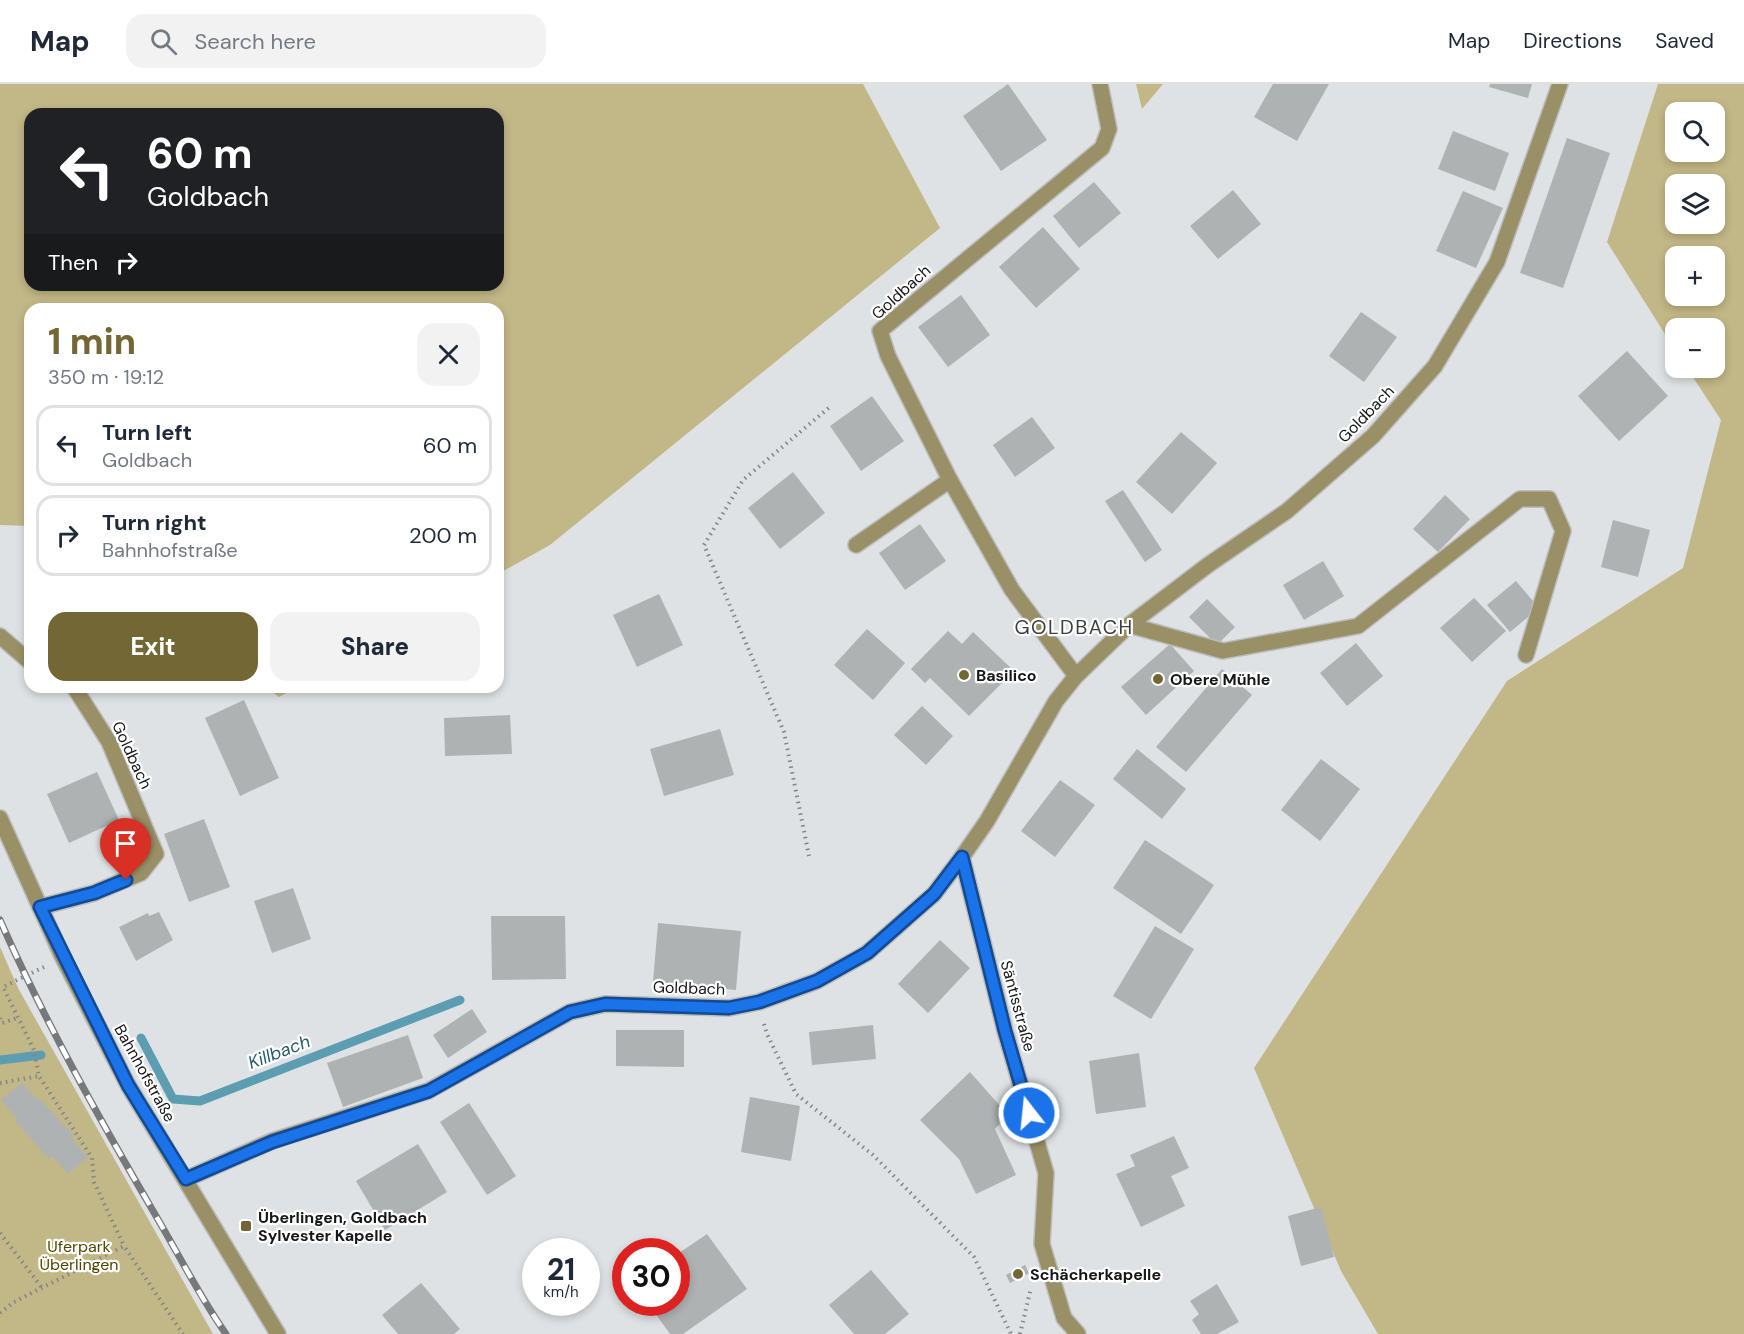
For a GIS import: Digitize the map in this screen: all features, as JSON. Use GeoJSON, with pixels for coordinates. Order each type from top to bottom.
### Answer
{"type":"FeatureCollection","features":[{"type":"Feature","properties":{"kind":"street","name":"Goldbach"},"geometry":{"type":"LineString","coordinates":[[1076,676],[1012,590],[950,480],[888,356],[880,331],[1102,148],[1109,129],[1100,84]]}},
{"type":"Feature","properties":{"kind":"street","name":"Goldbach"},"geometry":{"type":"LineString","coordinates":[[186,1179],[272,1142],[429,1091],[570,1012],[605,1004],[729,1008],[759,1002],[817,981],[867,953],[934,894],[962,857],[987,821],[1056,701],[1076,676],[1129,625],[1208,565],[1287,511],[1372,436],[1435,366],[1497,262],[1560,84]]}},
{"type":"Feature","properties":{"kind":"street"},"geometry":{"type":"LineString","coordinates":[[856,545],[950,480]]}},
{"type":"Feature","properties":{"kind":"street"},"geometry":{"type":"LineString","coordinates":[[1129,625],[1223,651],[1358,626],[1520,499],[1549,499],[1563,531],[1526,655]]}},
{"type":"Feature","properties":{"kind":"street"},"geometry":{"type":"LineString","coordinates":[[0,636],[24,657]]}},
{"type":"Feature","properties":{"kind":"street","name":"Goldbach"},"geometry":{"type":"LineString","coordinates":[[40,907],[94,893],[141,873],[156,854],[109,742],[78,693]]}},
{"type":"Feature","properties":{"kind":"street","name":"Bahnhofstraße"},"geometry":{"type":"LineString","coordinates":[[0,818],[40,907],[128,1085],[278,1334]]}},
{"type":"Feature","properties":{"kind":"street","name":"Säntisstraße"},"geometry":{"type":"LineString","coordinates":[[962,857],[1005,1031],[1046,1173],[1042,1244],[1064,1318],[1078,1334]]}},
{"type":"Feature","properties":{"kind":"path"},"geometry":{"type":"LineString","coordinates":[[809,856],[784,732],[704,545],[743,480],[831,406]]}},
{"type":"Feature","properties":{"kind":"path"},"geometry":{"type":"LineString","coordinates":[[48,965],[3,987],[34,1050],[39,1076],[92,1158],[94,1182],[124,1246],[183,1334]]}},
{"type":"Feature","properties":{"kind":"path"},"geometry":{"type":"LineString","coordinates":[[759,1002],[767,1034],[796,1094],[873,1155],[974,1257],[1011,1334]]}},
{"type":"Feature","properties":{"kind":"path"},"geometry":{"type":"LineString","coordinates":[[0,1018],[2,1023],[17,1018]]}},
{"type":"Feature","properties":{"kind":"path"},"geometry":{"type":"LineString","coordinates":[[0,1083],[39,1076]]}},
{"type":"Feature","properties":{"kind":"path"},"geometry":{"type":"LineString","coordinates":[[0,1233],[42,1289]]}},
{"type":"Feature","properties":{"kind":"path"},"geometry":{"type":"LineString","coordinates":[[0,1313],[14,1302],[124,1246]]}},
{"type":"Feature","properties":{"kind":"green space"},"geometry":{"type":"Polygon","coordinates":[[[0,84],[863,84],[940,228],[550,545],[504,571],[504,303],[24,303],[24,526],[0,525],[0,84]]]}},
{"type":"Feature","properties":{"kind":"green space"},"geometry":{"type":"Polygon","coordinates":[[[1136,84],[1163,84],[1142,109],[1136,84]]]}},
{"type":"Feature","properties":{"kind":"green space"},"geometry":{"type":"Polygon","coordinates":[[[1658,84],[1744,84],[1744,1334],[1378,1334],[1341,1271],[1254,1068],[1507,681],[1683,568],[1721,420],[1694,378],[1725,378],[1725,318],[1665,318],[1665,334],[1607,242],[1658,84]]]}},
{"type":"Feature","properties":{"kind":"green space"},"geometry":{"type":"Polygon","coordinates":[[[274,693],[286,693],[279,697],[274,693]]]}},
{"type":"Feature","properties":{"kind":"green space","name":"Uferpark Überlingen"},"geometry":{"type":"Polygon","coordinates":[[[0,947],[18,988],[213,1334],[0,1334],[0,947]]]}},
{"type":"Feature","properties":{"kind":"building"},"geometry":{"type":"Polygon","coordinates":[[[1008,84],[1047,140],[1001,171],[963,116],[1008,84]]]}},
{"type":"Feature","properties":{"kind":"building"},"geometry":{"type":"Polygon","coordinates":[[[1273,84],[1329,84],[1297,141],[1254,117],[1273,84]]]}},
{"type":"Feature","properties":{"kind":"building"},"geometry":{"type":"Polygon","coordinates":[[[1490,84],[1532,84],[1528,98],[1489,87],[1490,84]]]}},
{"type":"Feature","properties":{"kind":"building"},"geometry":{"type":"Polygon","coordinates":[[[1453,131],[1509,153],[1495,191],[1438,169],[1453,131]]]}},
{"type":"Feature","properties":{"kind":"building"},"geometry":{"type":"Polygon","coordinates":[[[1567,138],[1610,153],[1563,288],[1520,273],[1567,138]]]}},
{"type":"Feature","properties":{"kind":"building"},"geometry":{"type":"Polygon","coordinates":[[[1094,182],[1121,213],[1079,248],[1053,216],[1094,182]]]}},
{"type":"Feature","properties":{"kind":"building"},"geometry":{"type":"Polygon","coordinates":[[[1233,190],[1261,224],[1218,259],[1190,226],[1233,190]]]}},
{"type":"Feature","properties":{"kind":"building"},"geometry":{"type":"Polygon","coordinates":[[[1463,191],[1503,208],[1476,268],[1436,251],[1463,191]]]}},
{"type":"Feature","properties":{"kind":"building"},"geometry":{"type":"Polygon","coordinates":[[[1043,227],[1080,269],[1036,308],[999,267],[1043,227]]]}},
{"type":"Feature","properties":{"kind":"building"},"geometry":{"type":"Polygon","coordinates":[[[961,295],[990,335],[948,367],[918,327],[961,295]]]}},
{"type":"Feature","properties":{"kind":"building"},"geometry":{"type":"Polygon","coordinates":[[[1361,312],[1397,337],[1364,382],[1329,356],[1361,312]]]}},
{"type":"Feature","properties":{"kind":"building"},"geometry":{"type":"Polygon","coordinates":[[[1627,351],[1668,396],[1619,441],[1578,396],[1627,351]]]}},
{"type":"Feature","properties":{"kind":"building"},"geometry":{"type":"Polygon","coordinates":[[[872,396],[904,441],[861,471],[830,426],[872,396]]]}},
{"type":"Feature","properties":{"kind":"building"},"geometry":{"type":"Polygon","coordinates":[[[1032,417],[1055,448],[1015,477],[993,445],[1032,417]]]}},
{"type":"Feature","properties":{"kind":"building"},"geometry":{"type":"Polygon","coordinates":[[[1181,432],[1217,463],[1172,514],[1136,482],[1181,432]]]}},
{"type":"Feature","properties":{"kind":"building"},"geometry":{"type":"Polygon","coordinates":[[[793,472],[825,513],[780,549],[748,508],[793,472]]]}},
{"type":"Feature","properties":{"kind":"building"},"geometry":{"type":"Polygon","coordinates":[[[1123,490],[1162,550],[1145,562],[1105,501],[1123,490]]]}},
{"type":"Feature","properties":{"kind":"building"},"geometry":{"type":"Polygon","coordinates":[[[1445,495],[1470,519],[1438,552],[1413,529],[1445,495]]]}},
{"type":"Feature","properties":{"kind":"building"},"geometry":{"type":"Polygon","coordinates":[[[1613,520],[1650,530],[1638,577],[1601,567],[1613,520]]]}},
{"type":"Feature","properties":{"kind":"building"},"geometry":{"type":"Polygon","coordinates":[[[920,524],[946,561],[905,590],[879,553],[920,524]]]}},
{"type":"Feature","properties":{"kind":"building"},"geometry":{"type":"Polygon","coordinates":[[[1323,561],[1344,596],[1304,620],[1283,585],[1323,561]]]}},
{"type":"Feature","properties":{"kind":"building"},"geometry":{"type":"Polygon","coordinates":[[[1516,581],[1539,608],[1510,632],[1487,605],[1516,581]]]}},
{"type":"Feature","properties":{"kind":"building"},"geometry":{"type":"Polygon","coordinates":[[[659,594],[683,645],[637,667],[613,615],[659,594]]]}},
{"type":"Feature","properties":{"kind":"building"},"geometry":{"type":"Polygon","coordinates":[[[1474,598],[1506,631],[1472,662],[1440,628],[1474,598]]]}},
{"type":"Feature","properties":{"kind":"building"},"geometry":{"type":"Polygon","coordinates":[[[1207,599],[1235,627],[1217,645],[1189,617],[1207,599]]]}},
{"type":"Feature","properties":{"kind":"building"},"geometry":{"type":"Polygon","coordinates":[[[867,629],[905,663],[873,700],[834,665],[867,629]]]}},
{"type":"Feature","properties":{"kind":"building","name":"Basilico"},"geometry":{"type":"Polygon","coordinates":[[[948,631],[962,644],[973,632],[1014,671],[969,716],[930,678],[925,683],[911,669],[948,631]]]}},
{"type":"Feature","properties":{"kind":"building"},"geometry":{"type":"Polygon","coordinates":[[[1356,643],[1383,676],[1347,706],[1320,673],[1356,643]]]}},
{"type":"Feature","properties":{"kind":"building","name":"Obere Mühle"},"geometry":{"type":"Polygon","coordinates":[[[1170,644],[1194,671],[1146,715],[1121,687],[1170,644]]]}},
{"type":"Feature","properties":{"kind":"building"},"geometry":{"type":"Polygon","coordinates":[[[1222,669],[1252,695],[1186,772],[1156,747],[1222,669]]]}},
{"type":"Feature","properties":{"kind":"building"},"geometry":{"type":"Polygon","coordinates":[[[244,700],[279,778],[240,796],[205,718],[244,700]]]}},
{"type":"Feature","properties":{"kind":"building"},"geometry":{"type":"Polygon","coordinates":[[[922,706],[953,736],[926,765],[894,735],[922,706]]]}},
{"type":"Feature","properties":{"kind":"building"},"geometry":{"type":"Polygon","coordinates":[[[510,715],[512,754],[445,756],[444,718],[510,715]]]}},
{"type":"Feature","properties":{"kind":"building"},"geometry":{"type":"Polygon","coordinates":[[[720,729],[734,775],[664,796],[650,749],[720,729]]]}},
{"type":"Feature","properties":{"kind":"building"},"geometry":{"type":"Polygon","coordinates":[[[1137,749],[1186,789],[1162,819],[1113,779],[1137,749]]]}},
{"type":"Feature","properties":{"kind":"building"},"geometry":{"type":"Polygon","coordinates":[[[1321,759],[1360,789],[1320,841],[1281,810],[1321,759]]]}},
{"type":"Feature","properties":{"kind":"building"},"geometry":{"type":"Polygon","coordinates":[[[97,772],[119,820],[69,843],[47,794],[97,772]]]}},
{"type":"Feature","properties":{"kind":"building"},"geometry":{"type":"Polygon","coordinates":[[[1060,780],[1095,805],[1055,857],[1021,831],[1060,780]]]}},
{"type":"Feature","properties":{"kind":"building"},"geometry":{"type":"Polygon","coordinates":[[[204,819],[230,887],[189,902],[164,834],[204,819]]]}},
{"type":"Feature","properties":{"kind":"building"},"geometry":{"type":"Polygon","coordinates":[[[1145,840],[1214,885],[1181,934],[1113,888],[1145,840]]]}},
{"type":"Feature","properties":{"kind":"building"},"geometry":{"type":"Polygon","coordinates":[[[293,888],[311,939],[272,953],[254,901],[293,888]]]}},
{"type":"Feature","properties":{"kind":"building"},"geometry":{"type":"Polygon","coordinates":[[[159,912],[173,940],[136,961],[119,927],[148,913],[149,916],[159,912]]]}},
{"type":"Feature","properties":{"kind":"building"},"geometry":{"type":"Polygon","coordinates":[[[491,916],[565,916],[566,979],[492,980],[491,916]]]}},
{"type":"Feature","properties":{"kind":"building"},"geometry":{"type":"Polygon","coordinates":[[[658,923],[741,931],[736,990],[653,982],[658,923]]]}},
{"type":"Feature","properties":{"kind":"building"},"geometry":{"type":"Polygon","coordinates":[[[1155,926],[1194,949],[1151,1019],[1113,996],[1155,926]]]}},
{"type":"Feature","properties":{"kind":"building"},"geometry":{"type":"Polygon","coordinates":[[[940,940],[970,968],[928,1013],[898,984],[940,940]]]}},
{"type":"Feature","properties":{"kind":"building"},"geometry":{"type":"Polygon","coordinates":[[[472,1009],[487,1032],[448,1058],[433,1035],[472,1009]]]}},
{"type":"Feature","properties":{"kind":"building"},"geometry":{"type":"Polygon","coordinates":[[[873,1025],[876,1059],[812,1065],[809,1032],[873,1025]]]}},
{"type":"Feature","properties":{"kind":"building"},"geometry":{"type":"Polygon","coordinates":[[[616,1030],[684,1030],[684,1067],[616,1066],[616,1030]]]}},
{"type":"Feature","properties":{"kind":"building"},"geometry":{"type":"Polygon","coordinates":[[[408,1035],[423,1078],[343,1107],[327,1063],[408,1035]]]}},
{"type":"Feature","properties":{"kind":"building"},"geometry":{"type":"Polygon","coordinates":[[[1139,1053],[1146,1107],[1096,1114],[1089,1061],[1139,1053]]]}},
{"type":"Feature","properties":{"kind":"building"},"geometry":{"type":"Polygon","coordinates":[[[970,1072],[1008,1115],[995,1129],[1016,1175],[976,1194],[959,1159],[920,1120],[970,1072]]]}},
{"type":"Feature","properties":{"kind":"building"},"geometry":{"type":"Polygon","coordinates":[[[22,1083],[74,1136],[72,1139],[88,1157],[68,1174],[52,1156],[49,1159],[15,1121],[17,1119],[1,1100],[22,1083]]]}},
{"type":"Feature","properties":{"kind":"building"},"geometry":{"type":"Polygon","coordinates":[[[750,1097],[800,1106],[791,1161],[741,1152],[750,1097]]]}},
{"type":"Feature","properties":{"kind":"building"},"geometry":{"type":"Polygon","coordinates":[[[469,1103],[516,1176],[487,1195],[440,1122],[469,1103]]]}},
{"type":"Feature","properties":{"kind":"building"},"geometry":{"type":"Polygon","coordinates":[[[1174,1136],[1189,1168],[1171,1176],[1185,1206],[1141,1227],[1116,1174],[1135,1166],[1130,1155],[1174,1136]]]}},
{"type":"Feature","properties":{"kind":"building"},"geometry":{"type":"Polygon","coordinates":[[[418,1144],[447,1192],[385,1230],[356,1181],[418,1144]]]}},
{"type":"Feature","properties":{"kind":"building"},"geometry":{"type":"Polygon","coordinates":[[[1321,1207],[1334,1257],[1301,1266],[1288,1216],[1321,1207]]]}},
{"type":"Feature","properties":{"kind":"building"},"geometry":{"type":"Polygon","coordinates":[[[707,1234],[747,1289],[683,1334],[670,1334],[657,1316],[690,1316],[690,1246],[707,1234]]]}},
{"type":"Feature","properties":{"kind":"building","name":"Schächerkapelle"},"geometry":{"type":"Polygon","coordinates":[[[1025,1265],[1029,1273],[1010,1283],[1006,1275],[1025,1265]]]}},
{"type":"Feature","properties":{"kind":"building"},"geometry":{"type":"Polygon","coordinates":[[[871,1270],[909,1314],[885,1334],[854,1334],[829,1305],[871,1270]]]}},
{"type":"Feature","properties":{"kind":"building"},"geometry":{"type":"Polygon","coordinates":[[[421,1283],[460,1329],[454,1334],[398,1334],[382,1315],[421,1283]]]}},
{"type":"Feature","properties":{"kind":"building"},"geometry":{"type":"Polygon","coordinates":[[[1217,1284],[1239,1322],[1217,1334],[1201,1334],[1192,1320],[1199,1314],[1190,1301],[1217,1284]]]}},
{"type":"Feature","properties":{"kind":"waterway","name":"Killbach"},"geometry":{"type":"LineString","coordinates":[[141,1038],[173,1099],[200,1101],[460,1000]]}},
{"type":"Feature","properties":{"kind":"waterway","name":"Killbach"},"geometry":{"type":"LineString","coordinates":[[0,1060],[41,1055]]}},
{"type":"Feature","properties":{"kind":"railway"},"geometry":{"type":"LineString","coordinates":[[0,920],[35,996],[94,1107],[198,1291],[226,1334]]}},
{"type":"Feature","properties":{"kind":"place","name":"Basilico"},"geometry":{"type":"Point","coordinates":[964,675]}},
{"type":"Feature","properties":{"kind":"place","name":"Obere Mühle"},"geometry":{"type":"Point","coordinates":[1158,679]}},
{"type":"Feature","properties":{"kind":"place","name":"Überlingen, Goldbach Sylvester Kapelle"},"geometry":{"type":"Point","coordinates":[246,1226]}},
{"type":"Feature","properties":{"kind":"place","name":"Schächerkapelle"},"geometry":{"type":"Point","coordinates":[1018,1274]}},
{"type":"Feature","properties":{"kind":"district","name":"GOLDBACH"},"geometry":{"type":"Point","coordinates":[1074,627]}},
{"type":"Feature","properties":{"kind":"route"},"geometry":{"type":"LineString","coordinates":[[126,880],[94,893],[40,907],[128,1085],[186,1179],[272,1142],[429,1091],[570,1012],[605,1004],[729,1008],[759,1002],[817,981],[867,953],[934,894],[962,857],[1005,1031],[1029,1113]]}}]}
